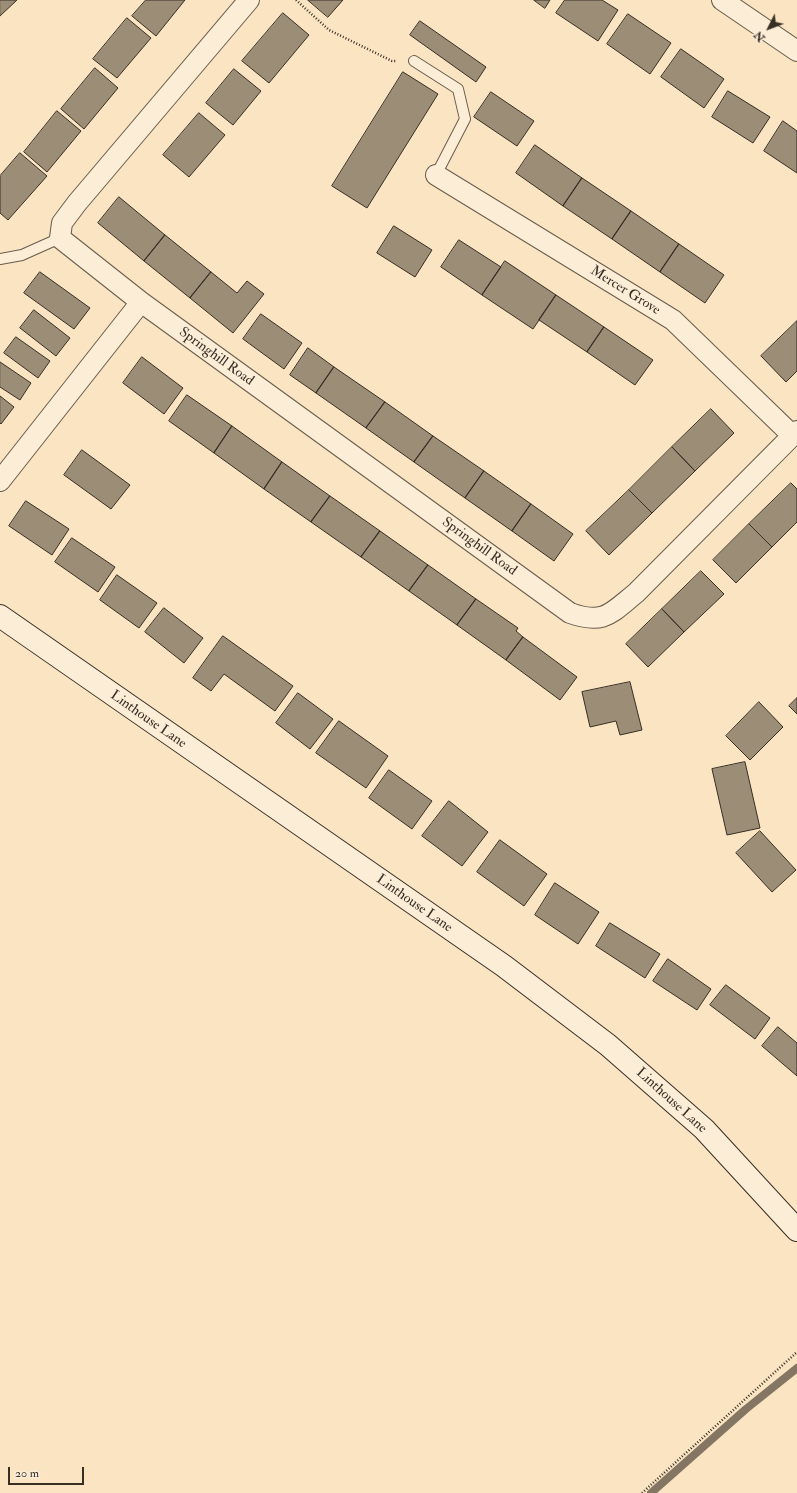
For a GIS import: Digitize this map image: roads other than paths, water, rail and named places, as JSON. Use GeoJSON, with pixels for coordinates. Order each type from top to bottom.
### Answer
{"type":"FeatureCollection","features":[{"type":"Feature","properties":{"kind":"street"},"geometry":{"type":"LineString","coordinates":[[60,238],[62,223],[77,203],[250,0]]}},
{"type":"Feature","properties":{"kind":"street"},"geometry":{"type":"LineString","coordinates":[[722,0],[797,51]]}},
{"type":"Feature","properties":{"kind":"street","name":"Mercer Grove"},"geometry":{"type":"LineString","coordinates":[[436,175],[673,320],[795,433]]}},
{"type":"Feature","properties":{"kind":"street","name":"Springhill Road"},"geometry":{"type":"LineString","coordinates":[[60,238],[141,302],[570,612],[587,619],[608,617],[636,593],[795,433]]}},
{"type":"Feature","properties":{"kind":"street"},"geometry":{"type":"LineString","coordinates":[[0,481],[141,302]]}},
{"type":"Feature","properties":{"kind":"street","name":"Linthouse Lane"},"geometry":{"type":"LineString","coordinates":[[0,616],[504,966],[608,1045],[704,1129],[797,1230]]}},
{"type":"Feature","properties":{"kind":"lane"},"geometry":{"type":"LineString","coordinates":[[414,61],[458,89],[465,119],[436,175]]}},
{"type":"Feature","properties":{"kind":"lane"},"geometry":{"type":"LineString","coordinates":[[0,259],[22,255],[60,238]]}},
{"type":"Feature","properties":{"kind":"waterway"},"geometry":{"type":"LineString","coordinates":[[651,1493],[746,1409],[797,1368]]}}]}
